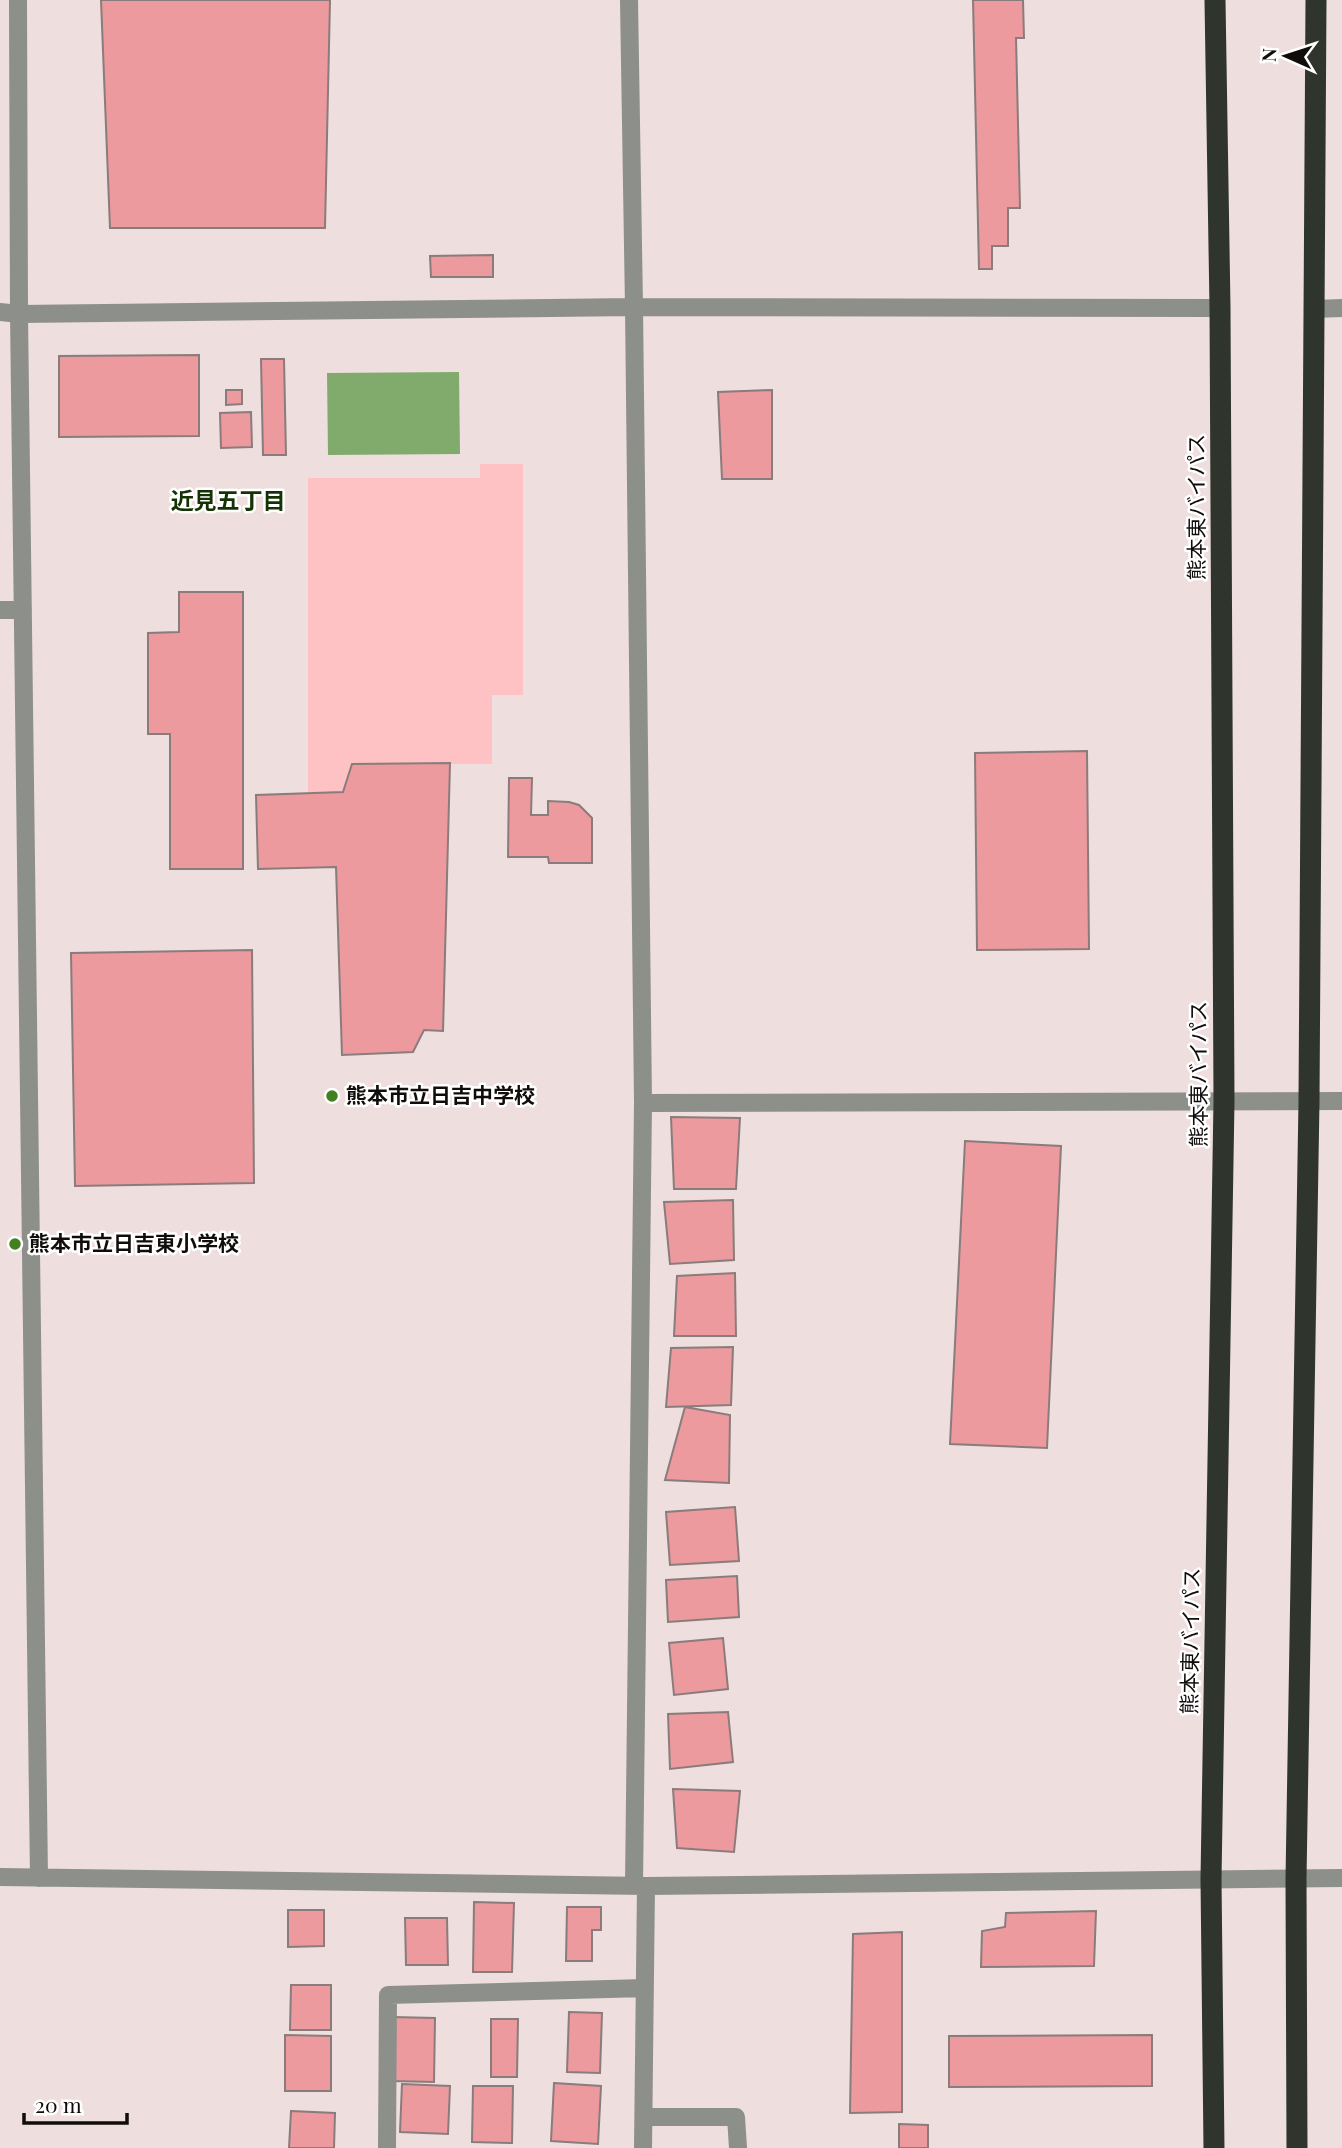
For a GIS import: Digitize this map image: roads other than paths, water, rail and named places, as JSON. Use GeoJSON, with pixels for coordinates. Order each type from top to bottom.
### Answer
{"type":"FeatureCollection","features":[{"type":"Feature","properties":{"kind":"highway","name":"熊本東バイパス"},"geometry":{"type":"LineString","coordinates":[[1214,2148],[1211,1880],[1224,1101],[1220,308],[1215,0]]}},
{"type":"Feature","properties":{"kind":"highway"},"geometry":{"type":"LineString","coordinates":[[1297,2148],[1296,1879],[1309,1101],[1316,0]]}},
{"type":"Feature","properties":{"kind":"street"},"geometry":{"type":"LineString","coordinates":[[18,0],[19,314],[39,1878]]}},
{"type":"Feature","properties":{"kind":"street"},"geometry":{"type":"LineString","coordinates":[[629,0],[643,1103],[640,1886],[645,1988],[643,2148]]}},
{"type":"Feature","properties":{"kind":"street"},"geometry":{"type":"LineString","coordinates":[[0,312],[19,314],[634,307],[1220,308]]}},
{"type":"Feature","properties":{"kind":"street"},"geometry":{"type":"LineString","coordinates":[[1314,309],[1342,308]]}},
{"type":"Feature","properties":{"kind":"street"},"geometry":{"type":"LineString","coordinates":[[0,610],[23,610]]}},
{"type":"Feature","properties":{"kind":"street"},"geometry":{"type":"LineString","coordinates":[[643,1103],[1342,1101]]}},
{"type":"Feature","properties":{"kind":"street"},"geometry":{"type":"LineString","coordinates":[[0,1877],[640,1886],[1342,1878]]}},
{"type":"Feature","properties":{"kind":"street"},"geometry":{"type":"LineString","coordinates":[[387,2148],[388,1996],[645,1988]]}},
{"type":"Feature","properties":{"kind":"street"},"geometry":{"type":"LineString","coordinates":[[643,2117],[736,2118],[738,2148]]}},
{"type":"Feature","properties":{"kind":"place","name":"熊本市立日吉中学校"},"geometry":{"type":"Point","coordinates":[332,1096]}},
{"type":"Feature","properties":{"kind":"place","name":"熊本市立日吉東小学校"},"geometry":{"type":"Point","coordinates":[15,1244]}},
{"type":"Feature","properties":{"kind":"district","name":"近見五丁目"},"geometry":{"type":"Point","coordinates":[228,501]}}]}
